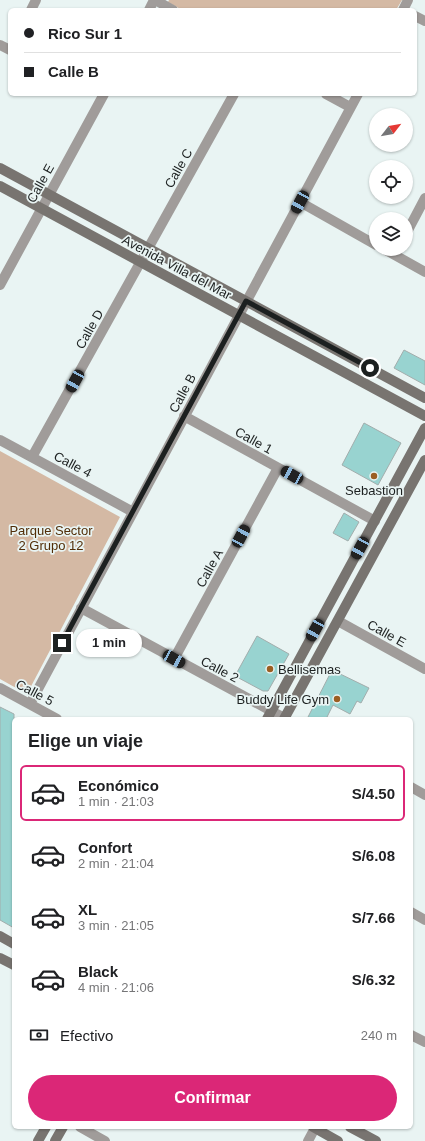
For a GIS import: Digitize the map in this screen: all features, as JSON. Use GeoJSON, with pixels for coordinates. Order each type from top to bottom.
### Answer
{"type":"FeatureCollection","features":[{"type":"Feature","properties":{"kind":"street"},"geometry":{"type":"LineString","coordinates":[[155,0],[170,8]]}},
{"type":"Feature","properties":{"kind":"street","name":"Calle E"},"geometry":{"type":"LineString","coordinates":[[0,286],[49,195],[98,96]]}},
{"type":"Feature","properties":{"kind":"street","name":"Calle C"},"geometry":{"type":"LineString","coordinates":[[145,255],[233,96]]}},
{"type":"Feature","properties":{"kind":"street"},"geometry":{"type":"LineString","coordinates":[[329,96],[350,108]]}},
{"type":"Feature","properties":{"kind":"street","name":"Calle B"},"geometry":{"type":"LineString","coordinates":[[30,704],[357,96]]}},
{"type":"Feature","properties":{"kind":"street","name":"Avenida Villa del Mar"},"geometry":{"type":"LineString","coordinates":[[0,168],[49,195],[239,315],[425,416]]}},
{"type":"Feature","properties":{"kind":"street","name":"Avenida Villa del Mar"},"geometry":{"type":"LineString","coordinates":[[0,186],[41,209],[246,301],[425,398]]}},
{"type":"Feature","properties":{"kind":"street"},"geometry":{"type":"LineString","coordinates":[[413,221],[425,198]]}},
{"type":"Feature","properties":{"kind":"street"},"geometry":{"type":"LineString","coordinates":[[300,202],[369,241]]}},
{"type":"Feature","properties":{"kind":"street","name":"Calle D"},"geometry":{"type":"LineString","coordinates":[[32,457],[145,255]]}},
{"type":"Feature","properties":{"kind":"street"},"geometry":{"type":"LineString","coordinates":[[402,256],[425,272]]}},
{"type":"Feature","properties":{"kind":"street","name":"Calle 1"},"geometry":{"type":"LineString","coordinates":[[184,416],[375,520]]}},
{"type":"Feature","properties":{"kind":"street"},"geometry":{"type":"LineString","coordinates":[[269,715],[425,428]]}},
{"type":"Feature","properties":{"kind":"street","name":"Calle 4"},"geometry":{"type":"LineString","coordinates":[[0,440],[133,512]]}},
{"type":"Feature","properties":{"kind":"street"},"geometry":{"type":"LineString","coordinates":[[286,717],[425,460]]}},
{"type":"Feature","properties":{"kind":"street","name":"Calle A"},"geometry":{"type":"LineString","coordinates":[[174,659],[278,468]]}},
{"type":"Feature","properties":{"kind":"street","name":"Calle 2"},"geometry":{"type":"LineString","coordinates":[[81,608],[174,659],[269,715]]}},
{"type":"Feature","properties":{"kind":"street","name":"Calle E"},"geometry":{"type":"LineString","coordinates":[[338,621],[425,669]]}},
{"type":"Feature","properties":{"kind":"street","name":"Calle 5"},"geometry":{"type":"LineString","coordinates":[[0,688],[53,717]]}},
{"type":"Feature","properties":{"kind":"street"},"geometry":{"type":"LineString","coordinates":[[413,788],[425,794]]}},
{"type":"Feature","properties":{"kind":"street"},"geometry":{"type":"LineString","coordinates":[[413,913],[425,920]]}},
{"type":"Feature","properties":{"kind":"street"},"geometry":{"type":"LineString","coordinates":[[0,936],[12,943]]}},
{"type":"Feature","properties":{"kind":"street"},"geometry":{"type":"LineString","coordinates":[[0,958],[12,964]]}},
{"type":"Feature","properties":{"kind":"street"},"geometry":{"type":"LineString","coordinates":[[413,1036],[425,1042]]}},
{"type":"Feature","properties":{"kind":"street"},"geometry":{"type":"LineString","coordinates":[[38,1141],[45,1129]]}},
{"type":"Feature","properties":{"kind":"street"},"geometry":{"type":"LineString","coordinates":[[56,1141],[62,1129]]}},
{"type":"Feature","properties":{"kind":"street"},"geometry":{"type":"LineString","coordinates":[[84,1129],[105,1141]]}},
{"type":"Feature","properties":{"kind":"street"},"geometry":{"type":"LineString","coordinates":[[308,1141],[314,1129]]}},
{"type":"Feature","properties":{"kind":"street"},"geometry":{"type":"LineString","coordinates":[[316,1129],[338,1141]]}},
{"type":"Feature","properties":{"kind":"street"},"geometry":{"type":"LineString","coordinates":[[354,1129],[376,1141]]}},
{"type":"Feature","properties":{"kind":"green space"},"geometry":{"type":"Polygon","coordinates":[[[169,0],[402,0],[397,8],[178,8],[168,2],[169,0]]]}},
{"type":"Feature","properties":{"kind":"green space","name":"Parque Sector 2 Grupo 12"},"geometry":{"type":"Polygon","coordinates":[[[0,451],[120,517],[27,694],[0,679],[0,451]]]}},
{"type":"Feature","properties":{"kind":"building"},"geometry":{"type":"Polygon","coordinates":[[[404,350],[425,361],[425,385],[394,368],[404,350]]]}},
{"type":"Feature","properties":{"kind":"building"},"geometry":{"type":"Polygon","coordinates":[[[364,423],[401,443],[378,485],[342,465],[364,423]]]}},
{"type":"Feature","properties":{"kind":"building"},"geometry":{"type":"Polygon","coordinates":[[[344,513],[359,522],[348,541],[333,533],[344,513]]]}},
{"type":"Feature","properties":{"kind":"building"},"geometry":{"type":"Polygon","coordinates":[[[257,636],[289,654],[268,691],[263,691],[235,676],[257,636]]]}},
{"type":"Feature","properties":{"kind":"building"},"geometry":{"type":"Polygon","coordinates":[[[332,670],[369,688],[361,703],[357,701],[350,714],[333,705],[327,717],[308,717],[332,670]]]}},
{"type":"Feature","properties":{"kind":"building"},"geometry":{"type":"Polygon","coordinates":[[[0,707],[14,714],[14,717],[12,717],[12,927],[0,920],[0,707]]]}},
{"type":"Feature","properties":{"kind":"place","name":"Sebastion"},"geometry":{"type":"Point","coordinates":[374,476]}},
{"type":"Feature","properties":{"kind":"place","name":"Bellisemas"},"geometry":{"type":"Point","coordinates":[270,669]}},
{"type":"Feature","properties":{"kind":"place","name":"Buddy Life Gym"},"geometry":{"type":"Point","coordinates":[337,699]}},
{"type":"Feature","properties":{"kind":"route"},"geometry":{"type":"LineString","coordinates":[[62,643],[246,301],[370,368]]}}]}
